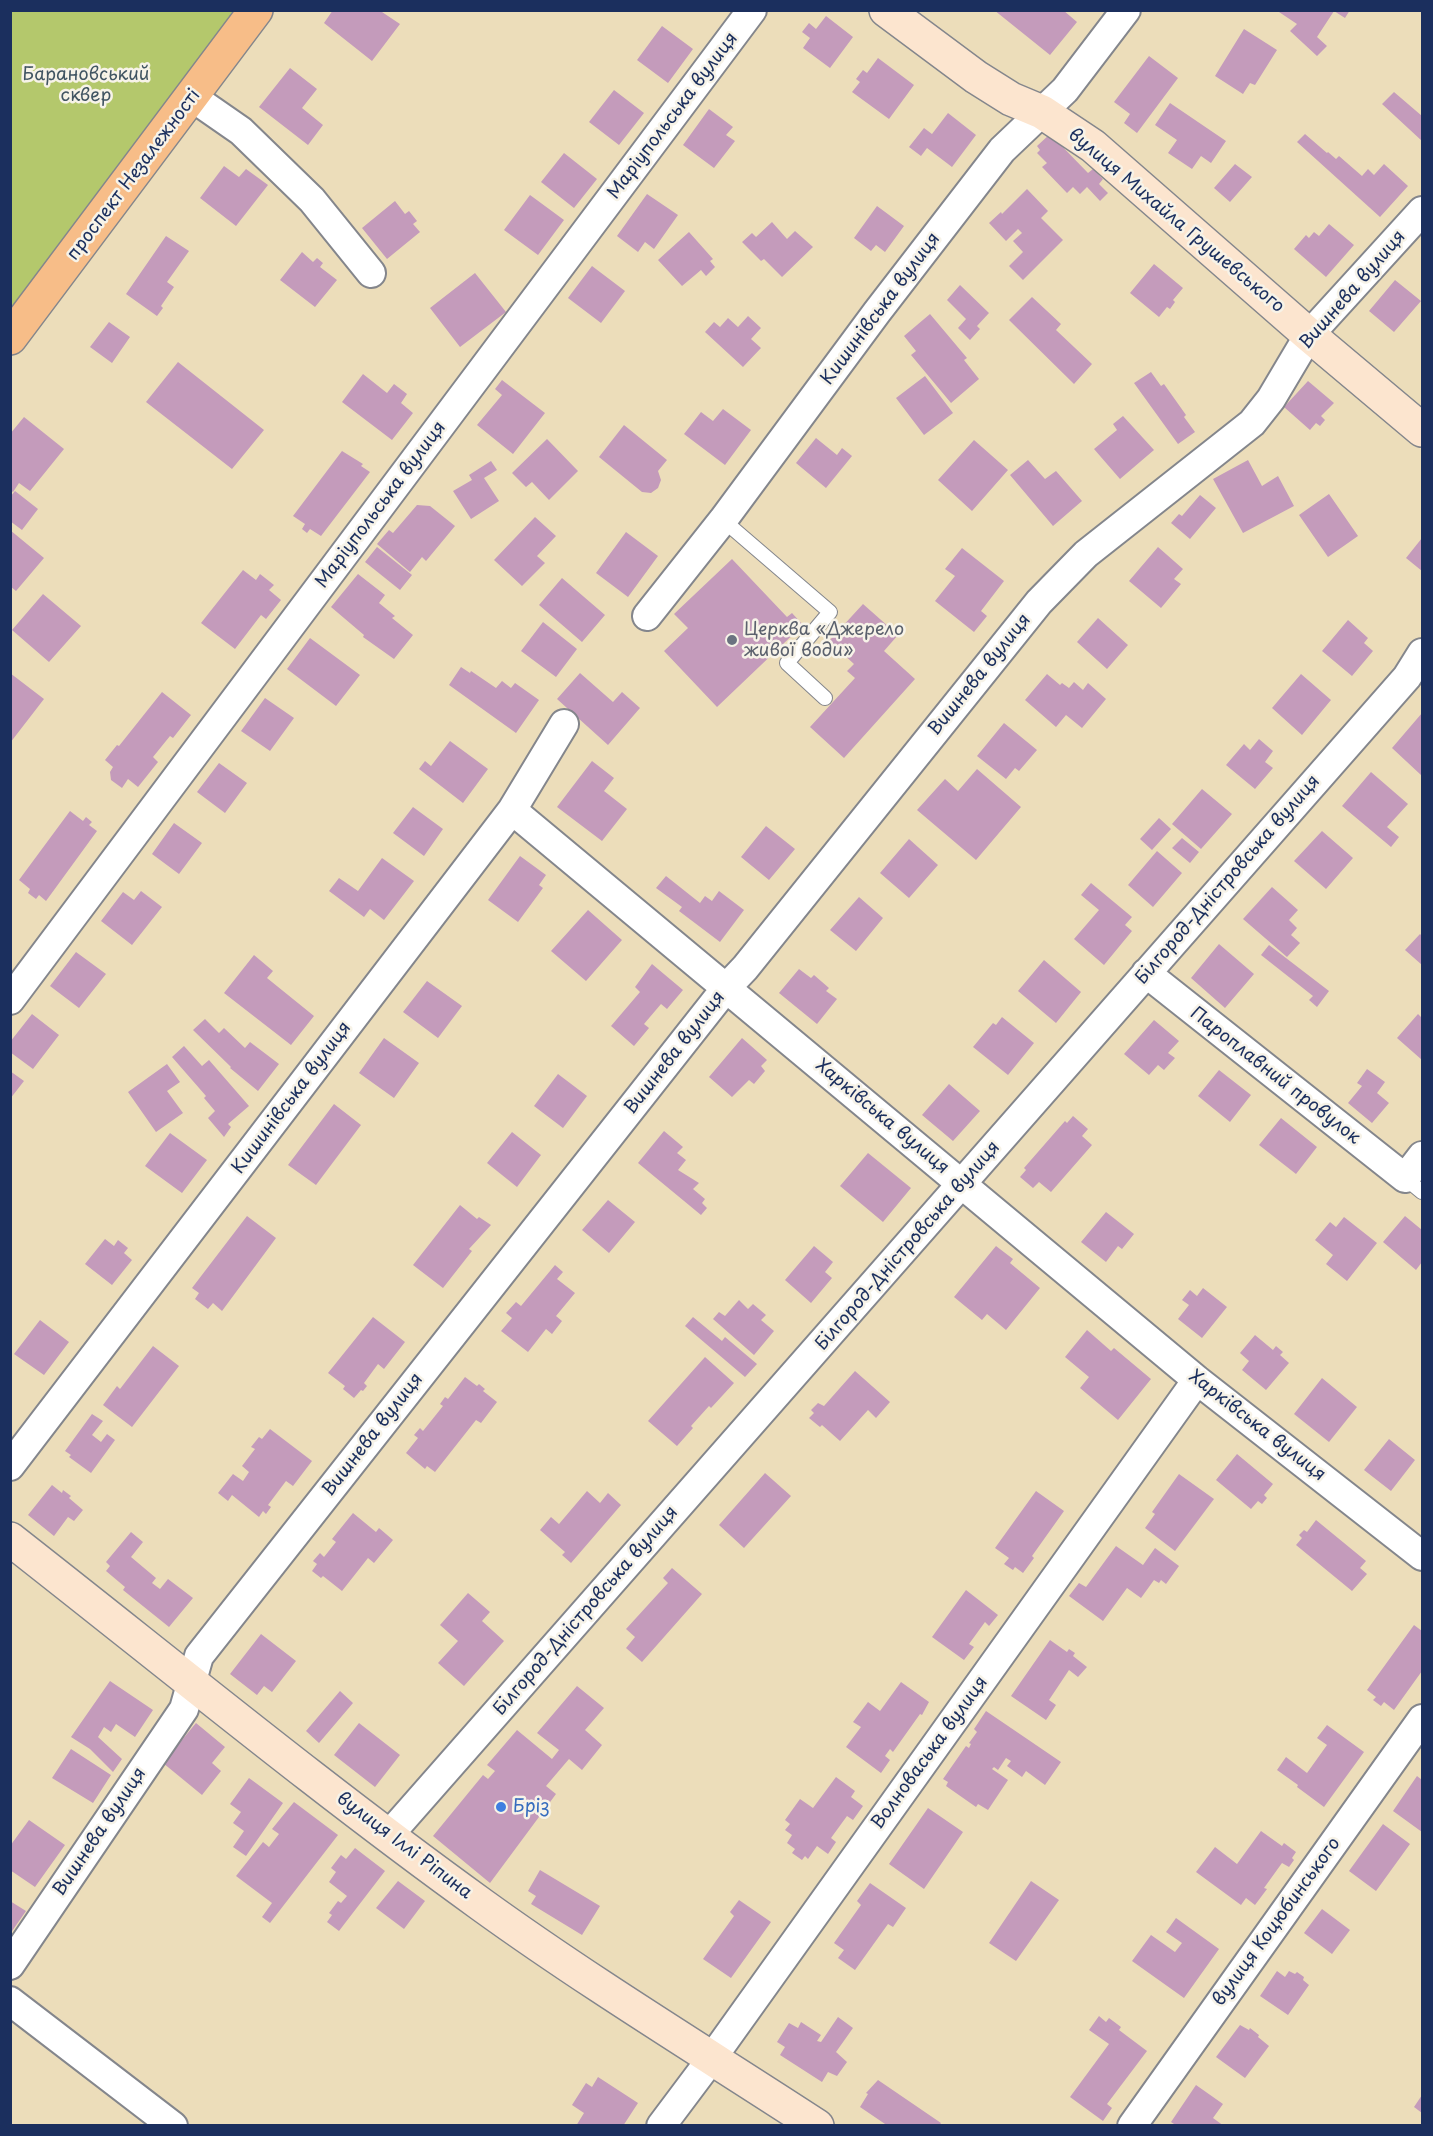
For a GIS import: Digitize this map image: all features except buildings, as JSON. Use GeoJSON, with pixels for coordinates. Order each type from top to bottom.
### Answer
{"type":"FeatureCollection","features":[{"type":"Feature","properties":{"kind":"main road","name":"проспект Незалежності"},"geometry":{"type":"LineString","coordinates":[[10,338],[256,10]]}},
{"type":"Feature","properties":{"kind":"street","name":"Маріупольська вулиця"},"geometry":{"type":"LineString","coordinates":[[10,1000],[752,10]]}},
{"type":"Feature","properties":{"kind":"street","name":"вулиця Михайла Грушевського"},"geometry":{"type":"LineString","coordinates":[[886,10],[976,77],[1011,99],[1042,112],[1069,128],[1111,160],[1309,335],[1422,430]]}},
{"type":"Feature","properties":{"kind":"street","name":"Кишинівська вулиця"},"geometry":{"type":"LineString","coordinates":[[647,616],[723,520],[877,312],[995,159],[1065,90],[1126,10]]}},
{"type":"Feature","properties":{"kind":"street"},"geometry":{"type":"LineString","coordinates":[[192,97],[241,131],[312,200],[371,273]]}},
{"type":"Feature","properties":{"kind":"street","name":"Вишнева вулиця"},"geometry":{"type":"LineString","coordinates":[[10,1965],[184,1709],[199,1656],[726,988],[745,968],[1039,602],[1086,554],[1252,423],[1271,399],[1309,335],[1422,211]]}},
{"type":"Feature","properties":{"kind":"street","name":"Білгород-Дністровська вулиця"},"geometry":{"type":"LineString","coordinates":[[388,1836],[963,1184],[1407,676],[1422,653]]}},
{"type":"Feature","properties":{"kind":"street","name":"Кишинівська вулиця"},"geometry":{"type":"LineString","coordinates":[[10,1466],[512,810],[564,724]]}},
{"type":"Feature","properties":{"kind":"street","name":"Харківська вулиця"},"geometry":{"type":"LineString","coordinates":[[512,810],[1197,1380],[1422,1556]]}},
{"type":"Feature","properties":{"kind":"street","name":"Пароплавний провулок"},"geometry":{"type":"LineString","coordinates":[[1146,973],[1414,1185],[1422,1156]]}},
{"type":"Feature","properties":{"kind":"street","name":"Волноваська вулиця"},"geometry":{"type":"LineString","coordinates":[[661,2126],[1197,1380]]}},
{"type":"Feature","properties":{"kind":"street","name":"вулиця Іллі Ріпина"},"geometry":{"type":"LineString","coordinates":[[10,1539],[388,1836],[484,1906],[597,1983],[817,2126]]}},
{"type":"Feature","properties":{"kind":"street","name":"вулиця Коцюбинського"},"geometry":{"type":"LineString","coordinates":[[1132,2126],[1422,1719]]}},
{"type":"Feature","properties":{"kind":"street"},"geometry":{"type":"LineString","coordinates":[[10,2001],[173,2126]]}},
{"type":"Feature","properties":{"kind":"lane"},"geometry":{"type":"LineString","coordinates":[[723,520],[830,612],[787,663],[825,698]]}},
{"type":"Feature","properties":{"kind":"green space","name":"Барановський сквер"},"geometry":{"type":"Polygon","coordinates":[[[11,11],[236,11],[11,313],[11,11]]]}},
{"type":"Feature","properties":{"kind":"place","name":"Церква «Джерело живої води»"},"geometry":{"type":"Point","coordinates":[732,640]}},
{"type":"Feature","properties":{"kind":"place","name":"Бріз"},"geometry":{"type":"Point","coordinates":[501,1807]}}]}
